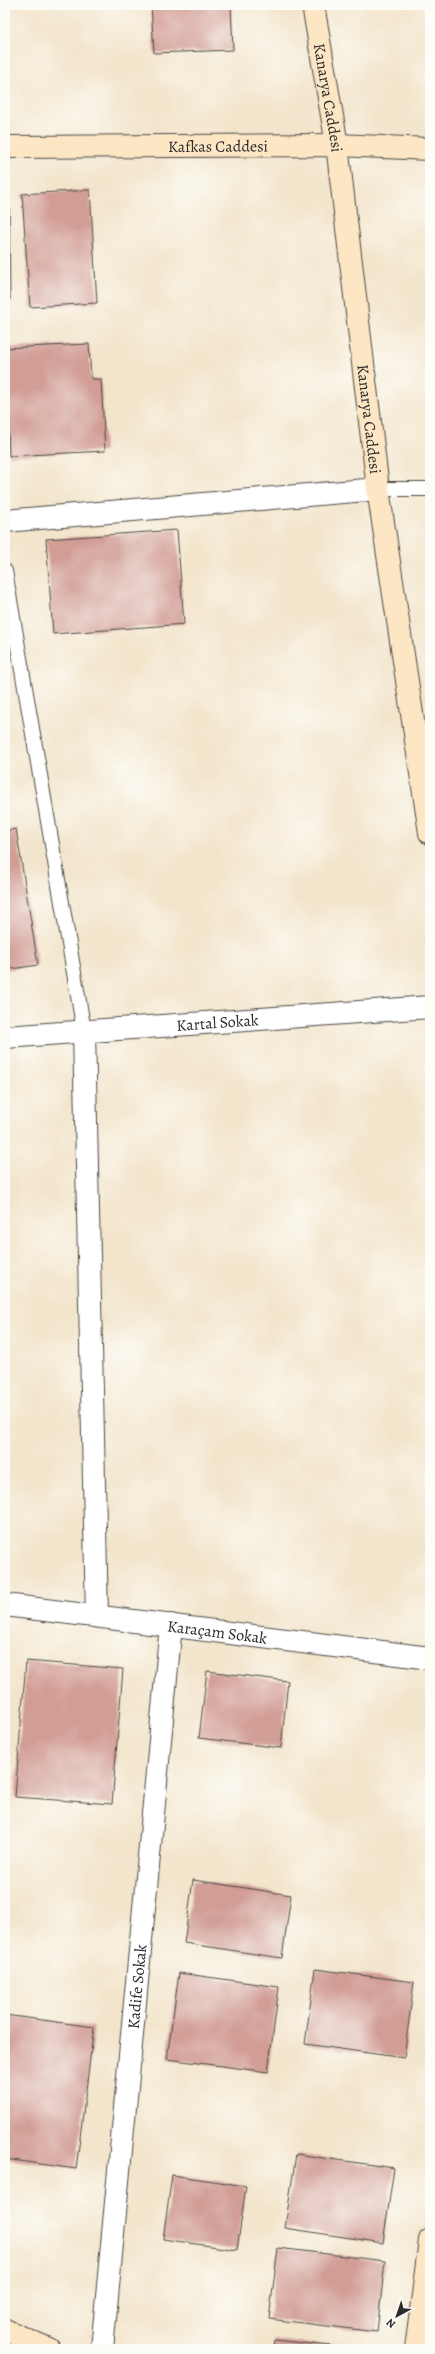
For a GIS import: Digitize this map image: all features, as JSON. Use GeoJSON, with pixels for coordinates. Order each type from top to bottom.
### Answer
{"type":"FeatureCollection","features":[{"type":"Feature","properties":{"kind":"street","name":"Kanarya Caddesi"},"geometry":{"type":"LineString","coordinates":[[313,5],[337,145],[378,489],[430,833]]}},
{"type":"Feature","properties":{"kind":"street","name":"Kafkas Caddesi"},"geometry":{"type":"LineString","coordinates":[[5,148],[337,145],[430,149]]}},
{"type":"Feature","properties":{"kind":"street"},"geometry":{"type":"LineString","coordinates":[[5,521],[378,489]]}},
{"type":"Feature","properties":{"kind":"street","name":"Kartal Sokak"},"geometry":{"type":"LineString","coordinates":[[5,1036],[430,1007]]}},
{"type":"Feature","properties":{"kind":"street"},"geometry":{"type":"LineString","coordinates":[[84,1031],[97,1616]]}},
{"type":"Feature","properties":{"kind":"street","name":"Karaçam Sokak"},"geometry":{"type":"LineString","coordinates":[[5,1604],[430,1658]]}},
{"type":"Feature","properties":{"kind":"street","name":"Kadife Sokak"},"geometry":{"type":"LineString","coordinates":[[102,2349],[172,1625]]}},
{"type":"Feature","properties":{"kind":"street"},"geometry":{"type":"LineString","coordinates":[[416,2349],[430,2240]]}},
{"type":"Feature","properties":{"kind":"street"},"geometry":{"type":"LineString","coordinates":[[5,2330],[49,2349]]}},
{"type":"Feature","properties":{"kind":"lane"},"geometry":{"type":"LineString","coordinates":[[378,489],[430,488]]}},
{"type":"Feature","properties":{"kind":"lane"},"geometry":{"type":"LineString","coordinates":[[5,571],[84,1031]]}},
{"type":"Feature","properties":{"kind":"building"},"geometry":{"type":"Polygon","coordinates":[[[151,5],[231,5],[233,50],[154,53],[151,5]]]}},
{"type":"Feature","properties":{"kind":"building"},"geometry":{"type":"Polygon","coordinates":[[[90,190],[97,303],[30,307],[22,194],[90,190]]]}},
{"type":"Feature","properties":{"kind":"building"},"geometry":{"type":"Polygon","coordinates":[[[5,195],[9,195],[10,300],[5,300],[5,195]]]}},
{"type":"Feature","properties":{"kind":"building"},"geometry":{"type":"Polygon","coordinates":[[[89,344],[91,379],[101,379],[105,451],[9,456],[5,348],[89,344]]]}},
{"type":"Feature","properties":{"kind":"building"},"geometry":{"type":"Polygon","coordinates":[[[177,530],[184,624],[53,634],[46,539],[177,530]]]}},
{"type":"Feature","properties":{"kind":"building"},"geometry":{"type":"Polygon","coordinates":[[[16,829],[38,965],[5,970],[5,831],[16,829]]]}},
{"type":"Feature","properties":{"kind":"building"},"geometry":{"type":"Polygon","coordinates":[[[26,1661],[123,1669],[112,1804],[15,1797],[26,1661]]]}},
{"type":"Feature","properties":{"kind":"building"},"geometry":{"type":"Polygon","coordinates":[[[207,1671],[288,1681],[281,1748],[199,1738],[207,1671]]]}},
{"type":"Feature","properties":{"kind":"building"},"geometry":{"type":"Polygon","coordinates":[[[193,1880],[291,1895],[282,1958],[184,1943],[193,1880]]]}},
{"type":"Feature","properties":{"kind":"building"},"geometry":{"type":"Polygon","coordinates":[[[315,1969],[414,1982],[404,2058],[305,2044],[315,1969]]]}},
{"type":"Feature","properties":{"kind":"building"},"geometry":{"type":"Polygon","coordinates":[[[179,1973],[279,1987],[268,2072],[167,2059],[179,1973]]]}},
{"type":"Feature","properties":{"kind":"building"},"geometry":{"type":"Polygon","coordinates":[[[5,2015],[94,2027],[76,2169],[5,2159],[5,2015]]]}},
{"type":"Feature","properties":{"kind":"building"},"geometry":{"type":"Polygon","coordinates":[[[296,2154],[394,2168],[383,2243],[285,2228],[296,2154]]]}},
{"type":"Feature","properties":{"kind":"building"},"geometry":{"type":"Polygon","coordinates":[[[172,2175],[246,2186],[237,2250],[163,2239],[172,2175]]]}},
{"type":"Feature","properties":{"kind":"building"},"geometry":{"type":"Polygon","coordinates":[[[278,2248],[385,2261],[377,2332],[269,2319],[278,2248]]]}},
{"type":"Feature","properties":{"kind":"building"},"geometry":{"type":"Polygon","coordinates":[[[274,2340],[350,2348],[350,2349],[273,2349],[274,2340]]]}}]}
